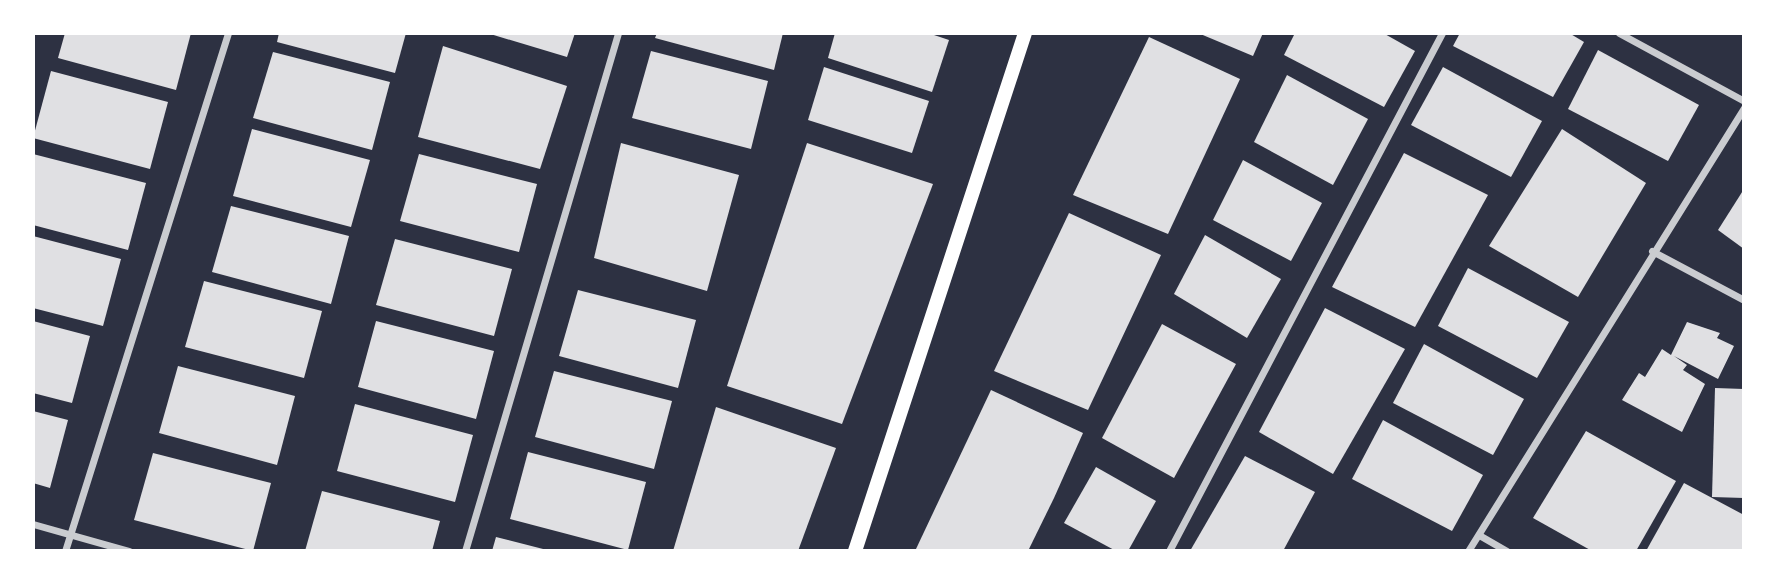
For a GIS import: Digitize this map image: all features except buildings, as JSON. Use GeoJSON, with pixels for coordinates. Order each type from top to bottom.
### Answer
{"type":"FeatureCollection","features":[{"type":"Feature","properties":{"kind":"main road"},"geometry":{"type":"LineString","coordinates":[[855,551],[1025,33]]}},
{"type":"Feature","properties":{"kind":"street"},"geometry":{"type":"LineString","coordinates":[[65,551],[228,33]]}},
{"type":"Feature","properties":{"kind":"street"},"geometry":{"type":"LineString","coordinates":[[465,551],[618,33]]}},
{"type":"Feature","properties":{"kind":"street"},"geometry":{"type":"LineString","coordinates":[[1169,551],[1442,33]]}},
{"type":"Feature","properties":{"kind":"street"},"geometry":{"type":"LineString","coordinates":[[1619,33],[1744,101]]}},
{"type":"Feature","properties":{"kind":"street"},"geometry":{"type":"LineString","coordinates":[[1468,551],[1652,251],[1744,108]]}},
{"type":"Feature","properties":{"kind":"street"},"geometry":{"type":"LineString","coordinates":[[1652,251],[1744,300]]}},
{"type":"Feature","properties":{"kind":"street"},"geometry":{"type":"LineString","coordinates":[[33,524],[70,532],[129,551]]}},
{"type":"Feature","properties":{"kind":"street"},"geometry":{"type":"LineString","coordinates":[[1479,535],[1507,551]]}}]}
